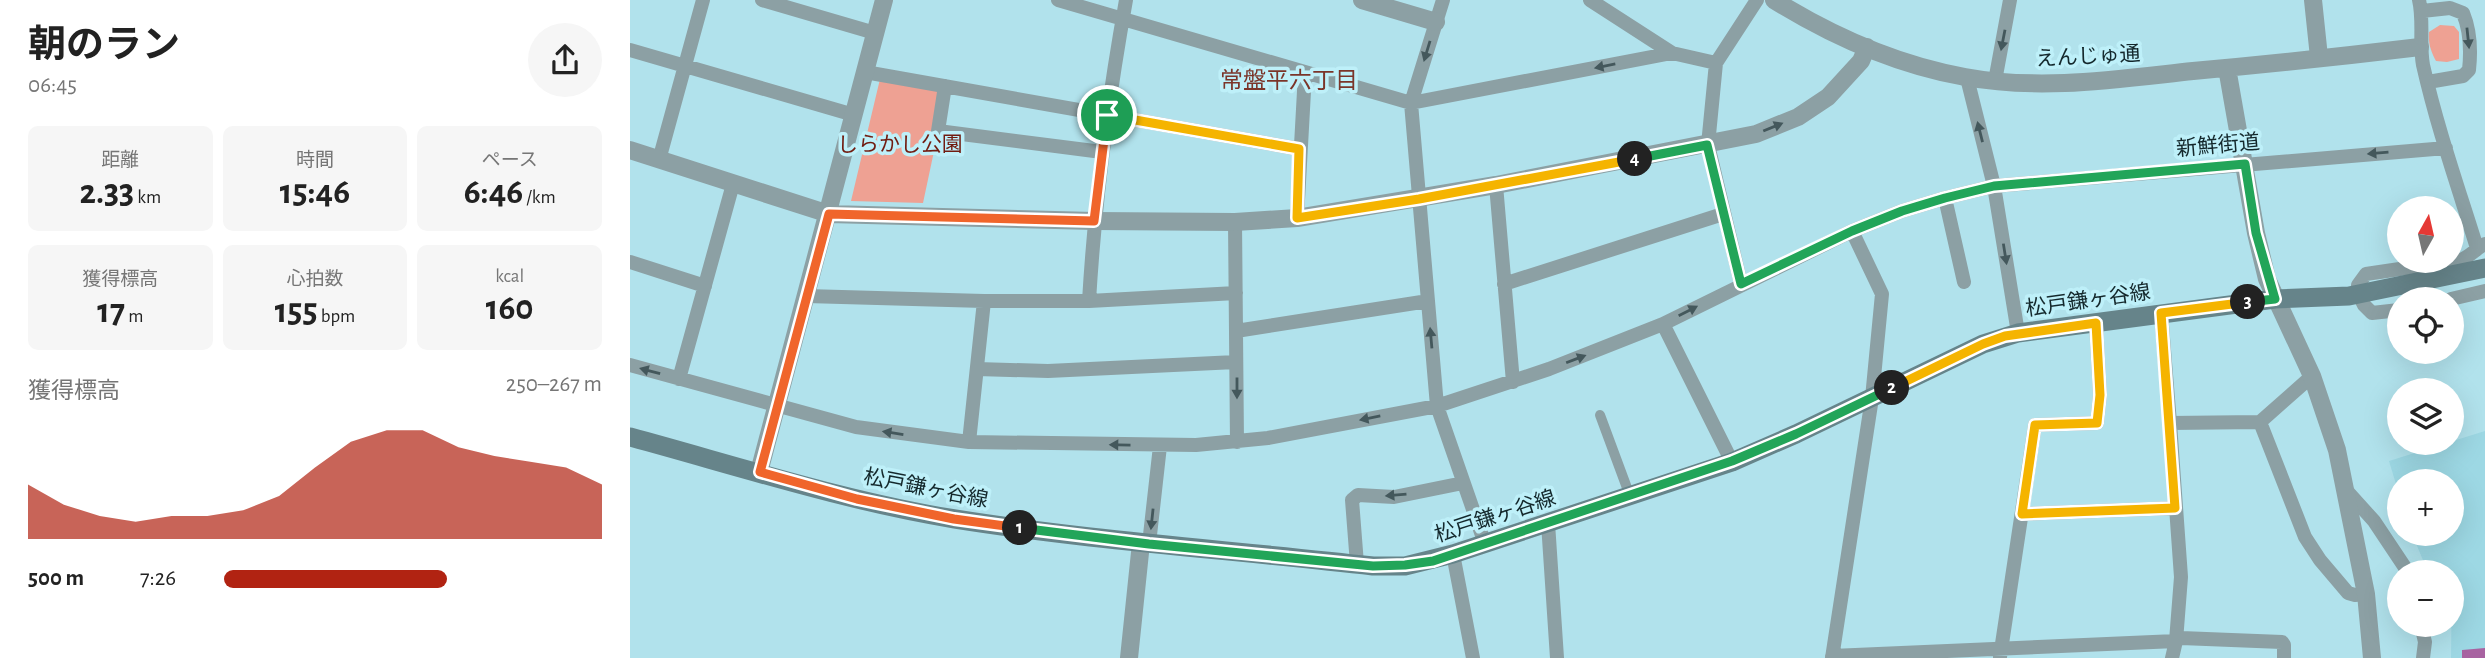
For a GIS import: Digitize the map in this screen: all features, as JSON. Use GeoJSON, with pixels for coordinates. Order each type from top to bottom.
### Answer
{"type":"FeatureCollection","features":[{"type":"Feature","properties":{"kind":"main road"},"geometry":{"type":"LineString","coordinates":[[2356,296],[2485,268]]}},
{"type":"Feature","properties":{"kind":"main road"},"geometry":{"type":"LineString","coordinates":[[2356,296],[2397,296],[2485,277]]}},
{"type":"Feature","properties":{"kind":"main road","name":"松戸鎌ヶ谷線"},"geometry":{"type":"LineString","coordinates":[[630,437],[857,499],[954,519],[1145,544],[1357,564],[1405,565],[1485,544],[1732,461],[1983,344],[2018,333],[2275,299],[2356,296]]}},
{"type":"Feature","properties":{"kind":"street"},"geometry":{"type":"LineString","coordinates":[[659,159],[703,0]]}},
{"type":"Feature","properties":{"kind":"street"},"geometry":{"type":"LineString","coordinates":[[762,0],[875,33]]}},
{"type":"Feature","properties":{"kind":"street"},"geometry":{"type":"LineString","coordinates":[[760,472],[884,0]]}},
{"type":"Feature","properties":{"kind":"street"},"geometry":{"type":"LineString","coordinates":[[1058,0],[1411,103],[1672,54],[1716,63]]}},
{"type":"Feature","properties":{"kind":"street"},"geometry":{"type":"LineString","coordinates":[[1089,302],[1102,152],[1126,0]]}},
{"type":"Feature","properties":{"kind":"street"},"geometry":{"type":"LineString","coordinates":[[1362,0],[1436,22]]}},
{"type":"Feature","properties":{"kind":"street"},"geometry":{"type":"LineString","coordinates":[[1443,0],[1411,103],[1437,406],[1485,544]]}},
{"type":"Feature","properties":{"kind":"street"},"geometry":{"type":"LineString","coordinates":[[1741,284],[1707,145],[1716,63],[1757,0]]}},
{"type":"Feature","properties":{"kind":"street","name":"えんじゅ通"},"geometry":{"type":"LineString","coordinates":[[1774,0],[1805,19],[1867,47],[1924,68],[1995,81],[2046,84],[2420,47]]}},
{"type":"Feature","properties":{"kind":"street"},"geometry":{"type":"LineString","coordinates":[[1995,81],[2010,0]]}},
{"type":"Feature","properties":{"kind":"street"},"geometry":{"type":"LineString","coordinates":[[2313,0],[2319,57]]}},
{"type":"Feature","properties":{"kind":"street"},"geometry":{"type":"LineString","coordinates":[[1599,2],[1672,54]]}},
{"type":"Feature","properties":{"kind":"street"},"geometry":{"type":"LineString","coordinates":[[2387,311],[2372,313],[2356,296],[2358,285],[2366,274],[2460,260],[2468,258],[2481,246],[2446,148],[2428,82],[2420,47],[2420,5],[2467,7],[2469,70],[2463,76],[2428,82]]}},
{"type":"Feature","properties":{"kind":"street"},"geometry":{"type":"LineString","coordinates":[[630,150],[829,214],[1094,221],[1235,222],[1297,218],[1496,185],[1756,134],[1798,117],[1828,97],[1861,61],[1867,47]]}},
{"type":"Feature","properties":{"kind":"street"},"geometry":{"type":"LineString","coordinates":[[630,50],[854,115]]}},
{"type":"Feature","properties":{"kind":"street"},"geometry":{"type":"LineString","coordinates":[[2227,68],[2256,233],[2275,299],[2312,376],[2337,450],[2366,594],[2372,658]]}},
{"type":"Feature","properties":{"kind":"street"},"geometry":{"type":"LineString","coordinates":[[865,72],[1299,149]]}},
{"type":"Feature","properties":{"kind":"street"},"geometry":{"type":"LineString","coordinates":[[1297,218],[1305,73]]}},
{"type":"Feature","properties":{"kind":"street"},"geometry":{"type":"LineString","coordinates":[[1967,78],[1994,186],[2018,333]]}},
{"type":"Feature","properties":{"kind":"street"},"geometry":{"type":"LineString","coordinates":[[946,86],[938,131],[1102,152]]}},
{"type":"Feature","properties":{"kind":"street","name":"新鮮街道"},"geometry":{"type":"LineString","coordinates":[[630,365],[856,427],[969,442],[1160,446],[1237,442],[1437,406],[1513,382],[1663,324],[1852,231],[1902,211],[1994,186],[2446,148]]}},
{"type":"Feature","properties":{"kind":"street"},"geometry":{"type":"LineString","coordinates":[[679,379],[733,184]]}},
{"type":"Feature","properties":{"kind":"street"},"geometry":{"type":"LineString","coordinates":[[1496,185],[1513,382]]}},
{"type":"Feature","properties":{"kind":"street"},"geometry":{"type":"LineString","coordinates":[[1945,198],[1964,282]]}},
{"type":"Feature","properties":{"kind":"street"},"geometry":{"type":"LineString","coordinates":[[1504,284],[1723,214]]}},
{"type":"Feature","properties":{"kind":"street"},"geometry":{"type":"LineString","coordinates":[[1235,222],[1237,442]]}},
{"type":"Feature","properties":{"kind":"street"},"geometry":{"type":"LineString","coordinates":[[1852,231],[1882,294],[1871,398],[1832,657],[2001,653],[2176,641],[2181,638],[2281,642],[2284,645],[2284,658]]}},
{"type":"Feature","properties":{"kind":"street"},"geometry":{"type":"LineString","coordinates":[[630,262],[705,286]]}},
{"type":"Feature","properties":{"kind":"street"},"geometry":{"type":"LineString","coordinates":[[2464,296],[2485,291]]}},
{"type":"Feature","properties":{"kind":"street"},"geometry":{"type":"LineString","coordinates":[[806,296],[984,302],[1089,302],[1236,293]]}},
{"type":"Feature","properties":{"kind":"street"},"geometry":{"type":"LineString","coordinates":[[1236,331],[1428,300]]}},
{"type":"Feature","properties":{"kind":"street"},"geometry":{"type":"LineString","coordinates":[[969,442],[984,302]]}},
{"type":"Feature","properties":{"kind":"street"},"geometry":{"type":"LineString","coordinates":[[2161,313],[2182,577],[2172,658]]}},
{"type":"Feature","properties":{"kind":"street"},"geometry":{"type":"LineString","coordinates":[[2001,653],[2035,425],[2097,423],[2100,395],[2096,323]]}},
{"type":"Feature","properties":{"kind":"street"},"geometry":{"type":"LineString","coordinates":[[1663,324],[1732,461]]}},
{"type":"Feature","properties":{"kind":"street"},"geometry":{"type":"LineString","coordinates":[[977,369],[1048,371],[1236,362]]}},
{"type":"Feature","properties":{"kind":"street"},"geometry":{"type":"LineString","coordinates":[[2170,423],[2260,422],[2312,376]]}},
{"type":"Feature","properties":{"kind":"street"},"geometry":{"type":"LineString","coordinates":[[1600,415],[1630,496]]}},
{"type":"Feature","properties":{"kind":"street"},"geometry":{"type":"LineString","coordinates":[[2260,422],[2305,537],[2320,560],[2348,593],[2366,594]]}},
{"type":"Feature","properties":{"kind":"street"},"geometry":{"type":"LineString","coordinates":[[1129,658],[1160,446]]}},
{"type":"Feature","properties":{"kind":"street"},"geometry":{"type":"LineString","coordinates":[[1357,564],[1352,500],[1357,495],[1394,497],[1464,483]]}},
{"type":"Feature","properties":{"kind":"street"},"geometry":{"type":"LineString","coordinates":[[2346,490],[2374,521],[2400,560]]}},
{"type":"Feature","properties":{"kind":"street"},"geometry":{"type":"LineString","coordinates":[[2022,514],[2175,508]]}},
{"type":"Feature","properties":{"kind":"street"},"geometry":{"type":"LineString","coordinates":[[1548,523],[1557,658]]}},
{"type":"Feature","properties":{"kind":"street"},"geometry":{"type":"LineString","coordinates":[[1452,554],[1473,658]]}},
{"type":"Feature","properties":{"kind":"street"},"geometry":{"type":"LineString","coordinates":[[2423,658],[2424,637]]}},
{"type":"Feature","properties":{"kind":"shaded area"},"geometry":{"type":"Polygon","coordinates":[[[2485,431],[2485,658],[2451,658],[2451,637],[2464,637],[2464,560],[2423,560],[2417,546],[2464,546],[2464,469],[2391,469],[2389,461],[2408,455],[2464,455],[2464,438],[2485,431]]]}},
{"type":"Feature","properties":{"kind":"shaded area"},"geometry":{"type":"Polygon","coordinates":[[[2485,648],[2485,658],[2462,658],[2462,650],[2485,648]]]}},
{"type":"Feature","properties":{"kind":"green space"},"geometry":{"type":"Polygon","coordinates":[[[2440,25],[2454,26],[2459,32],[2459,59],[2436,61],[2430,47],[2429,32],[2440,25]]]}},
{"type":"Feature","properties":{"kind":"green space","name":"しらかし公園"},"geometry":{"type":"Polygon","coordinates":[[[880,79],[947,90],[923,203],[851,201],[880,79]]]}},
{"type":"Feature","properties":{"kind":"district","name":"常盤平六丁目"},"geometry":{"type":"Point","coordinates":[1289,80]}},
{"type":"Feature","properties":{"kind":"route"},"geometry":{"type":"LineString","coordinates":[[1107,115],[1299,149],[1297,218],[1419,199],[1707,145],[1741,284],[1852,231],[1902,211],[1994,186],[2245,164],[2256,233],[2275,299],[2161,313],[2175,508],[2022,514],[2035,425],[2097,423],[2100,395],[2096,323],[2005,336],[1732,461],[1433,561],[1405,565],[1373,566],[1149,544],[954,519],[857,499],[760,472],[829,214],[1094,221],[1107,115]]}}]}
